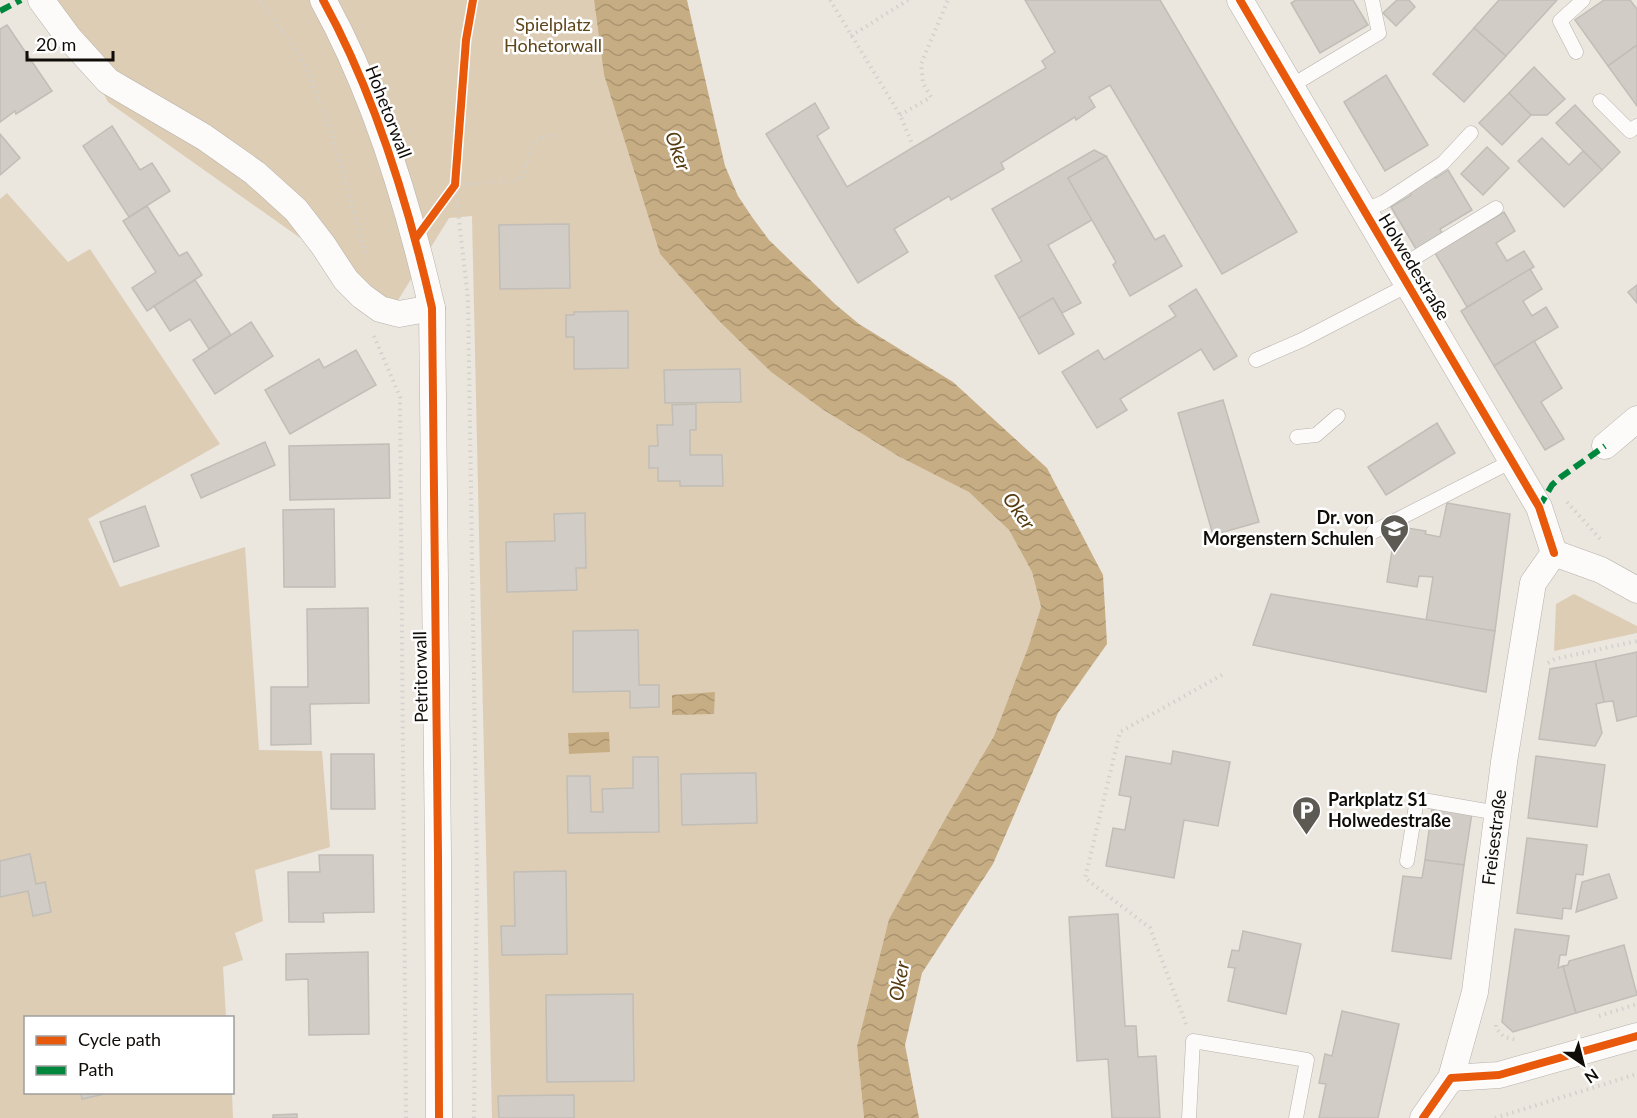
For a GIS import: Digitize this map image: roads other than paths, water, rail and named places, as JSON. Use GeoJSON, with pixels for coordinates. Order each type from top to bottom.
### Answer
{"type":"FeatureCollection","features":[{"type":"Feature","properties":{"kind":"street"},"geometry":{"type":"LineString","coordinates":[[41,0],[69,38],[108,81],[204,137],[255,173],[296,210],[346,280],[362,296],[375,318],[432,308]]}},
{"type":"Feature","properties":{"kind":"street","name":"Hohetorwall"},"geometry":{"type":"LineString","coordinates":[[322,0],[342,35],[392,160],[416,238]]}},
{"type":"Feature","properties":{"kind":"street","name":"Holwedestraße"},"geometry":{"type":"LineString","coordinates":[[1240,0],[1539,507],[1554,553]]}},
{"type":"Feature","properties":{"kind":"street","name":"Petritorwall"},"geometry":{"type":"LineString","coordinates":[[416,238],[432,308],[439,1118]]}},
{"type":"Feature","properties":{"kind":"street"},"geometry":{"type":"LineString","coordinates":[[1605,446],[1637,419]]}},
{"type":"Feature","properties":{"kind":"street"},"geometry":{"type":"LineString","coordinates":[[1554,553],[1588,564],[1637,590]]}},
{"type":"Feature","properties":{"kind":"street","name":"Freisestraße"},"geometry":{"type":"LineString","coordinates":[[1423,1118],[1451,1078],[1475,992],[1498,813],[1533,583],[1554,553]]}},
{"type":"Feature","properties":{"kind":"street"},"geometry":{"type":"LineString","coordinates":[[1451,1078],[1499,1075],[1637,1036]]}},
{"type":"Feature","properties":{"kind":"lane"},"geometry":{"type":"LineString","coordinates":[[1291,86],[1379,33],[1372,0]]}},
{"type":"Feature","properties":{"kind":"lane"},"geometry":{"type":"LineString","coordinates":[[1576,52],[1560,21],[1583,0]]}},
{"type":"Feature","properties":{"kind":"lane"},"geometry":{"type":"LineString","coordinates":[[1600,101],[1630,131],[1637,126]]}},
{"type":"Feature","properties":{"kind":"lane"},"geometry":{"type":"LineString","coordinates":[[1364,211],[1384,202],[1443,163],[1471,133]]}},
{"type":"Feature","properties":{"kind":"lane"},"geometry":{"type":"LineString","coordinates":[[1256,360],[1302,340],[1403,277],[1496,208]]}},
{"type":"Feature","properties":{"kind":"lane"},"geometry":{"type":"LineString","coordinates":[[1298,437],[1316,435],[1338,416]]}},
{"type":"Feature","properties":{"kind":"lane"},"geometry":{"type":"LineString","coordinates":[[1373,532],[1512,461]]}},
{"type":"Feature","properties":{"kind":"lane"},"geometry":{"type":"LineString","coordinates":[[1407,861],[1417,799],[1498,813]]}},
{"type":"Feature","properties":{"kind":"lane"},"geometry":{"type":"LineString","coordinates":[[1189,1118],[1193,1041],[1306,1060],[1296,1118]]}},
{"type":"Feature","properties":{"kind":"water","name":"Oker"},"geometry":{"type":"Polygon","coordinates":[[[594,0],[687,0],[725,166],[738,196],[752,217],[769,240],[835,304],[859,324],[953,382],[1047,468],[1103,575],[1107,644],[1058,713],[993,864],[922,973],[905,1045],[919,1118],[864,1118],[857,1046],[889,919],[994,736],[1029,645],[1041,607],[1032,572],[1009,530],[969,492],[898,456],[822,409],[771,372],[718,320],[660,254],[604,75],[594,0]]]}},
{"type":"Feature","properties":{"kind":"water"},"geometry":{"type":"Polygon","coordinates":[[[715,692],[714,714],[672,715],[672,695],[715,692]]]}},
{"type":"Feature","properties":{"kind":"water"},"geometry":{"type":"Polygon","coordinates":[[[609,732],[610,752],[569,754],[568,733],[609,732]]]}},
{"type":"Feature","properties":{"kind":"place","name":"Dr. von Morgenstern Schulen"},"geometry":{"type":"Point","coordinates":[1395,554]}},
{"type":"Feature","properties":{"kind":"place","name":"Parkplatz S1 Holwedestraße"},"geometry":{"type":"Point","coordinates":[1307,836]}},
{"type":"Feature","properties":{"kind":"park label","name":"Spielplatz Hohetorwall"},"geometry":{"type":"Point","coordinates":[553,36]}}]}
